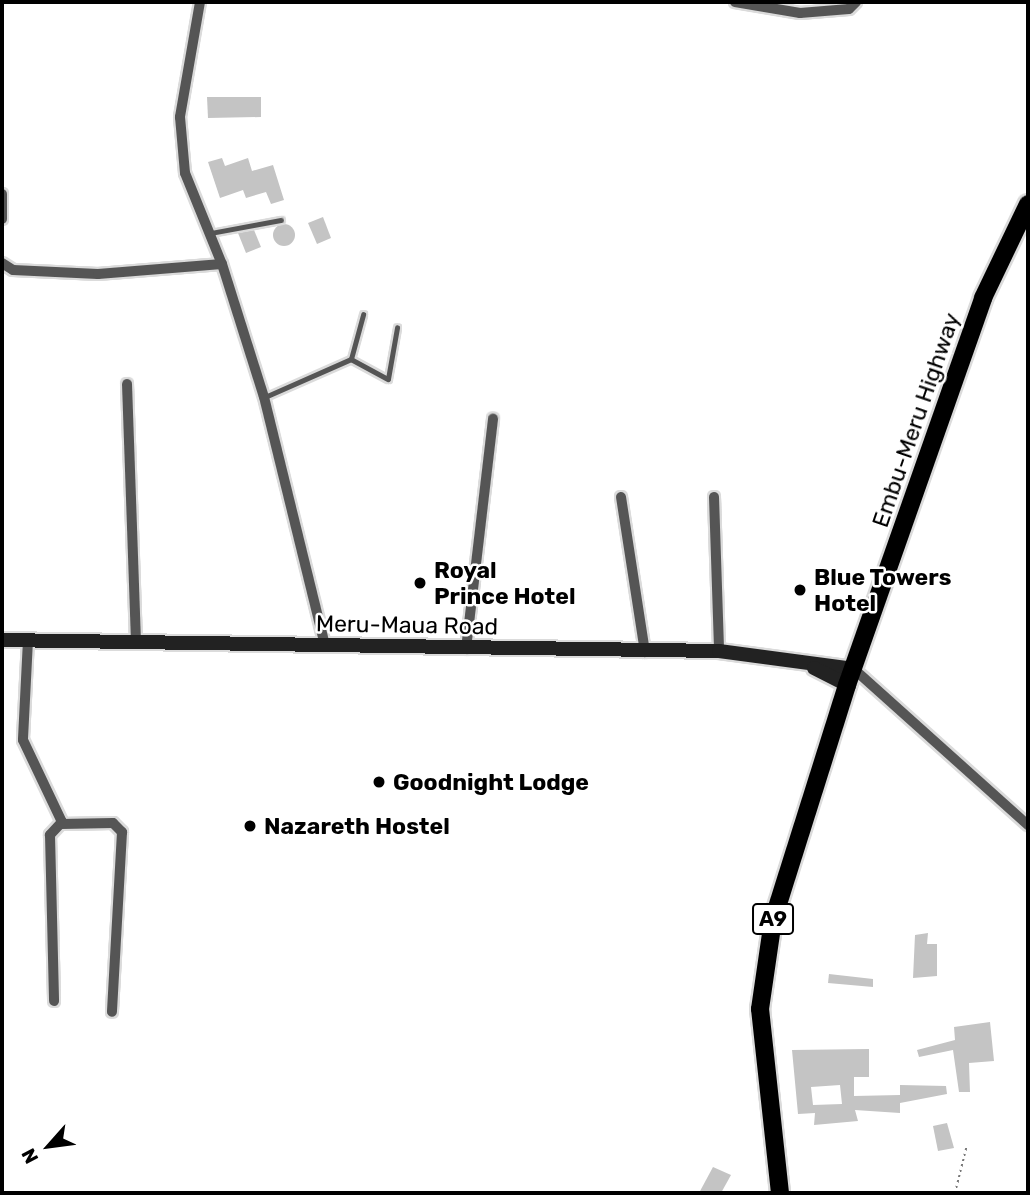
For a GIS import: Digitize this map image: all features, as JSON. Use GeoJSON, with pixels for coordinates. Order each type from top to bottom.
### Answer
{"type":"FeatureCollection","features":[{"type":"Feature","properties":{"kind":"highway","name":"Embu-Meru Highway"},"geometry":{"type":"LineString","coordinates":[[853,670],[983,298],[1028,204]]}},
{"type":"Feature","properties":{"kind":"highway","name":"A9"},"geometry":{"type":"LineString","coordinates":[[780,1193],[762,1068],[763,969],[790,857],[853,670]]}},
{"type":"Feature","properties":{"kind":"main road","name":"Meru-Maua Road"},"geometry":{"type":"LineString","coordinates":[[2,640],[645,652],[719,651],[853,670]]}},
{"type":"Feature","properties":{"kind":"street"},"geometry":{"type":"LineString","coordinates":[[200,2],[180,136],[185,173],[222,264],[264,397],[325,646]]}},
{"type":"Feature","properties":{"kind":"street"},"geometry":{"type":"LineString","coordinates":[[735,2],[800,13],[849,9],[856,2]]}},
{"type":"Feature","properties":{"kind":"street"},"geometry":{"type":"LineString","coordinates":[[2,194],[2,219]]}},
{"type":"Feature","properties":{"kind":"street"},"geometry":{"type":"LineString","coordinates":[[2,263],[13,270],[98,274],[222,264]]}},
{"type":"Feature","properties":{"kind":"street"},"geometry":{"type":"LineString","coordinates":[[127,384],[136,642]]}},
{"type":"Feature","properties":{"kind":"street"},"geometry":{"type":"LineString","coordinates":[[466,649],[493,419]]}},
{"type":"Feature","properties":{"kind":"street"},"geometry":{"type":"LineString","coordinates":[[621,497],[645,652]]}},
{"type":"Feature","properties":{"kind":"street"},"geometry":{"type":"LineString","coordinates":[[714,497],[719,651]]}},
{"type":"Feature","properties":{"kind":"street"},"geometry":{"type":"LineString","coordinates":[[29,640],[23,740],[61,824]]}},
{"type":"Feature","properties":{"kind":"street"},"geometry":{"type":"LineString","coordinates":[[853,670],[876,691]]}},
{"type":"Feature","properties":{"kind":"street"},"geometry":{"type":"LineString","coordinates":[[853,670],[1028,825]]}},
{"type":"Feature","properties":{"kind":"street"},"geometry":{"type":"LineString","coordinates":[[54,1001],[50,835],[61,824],[113,823],[122,832],[112,1012]]}},
{"type":"Feature","properties":{"kind":"lane"},"geometry":{"type":"LineString","coordinates":[[211,233],[281,220]]}},
{"type":"Feature","properties":{"kind":"lane"},"geometry":{"type":"LineString","coordinates":[[351,359],[363,315]]}},
{"type":"Feature","properties":{"kind":"lane"},"geometry":{"type":"LineString","coordinates":[[351,359],[388,379],[397,328]]}},
{"type":"Feature","properties":{"kind":"lane"},"geometry":{"type":"LineString","coordinates":[[264,397],[351,359]]}},
{"type":"Feature","properties":{"kind":"path"},"geometry":{"type":"LineString","coordinates":[[955,1193],[967,1145]]}},
{"type":"Feature","properties":{"kind":"building"},"geometry":{"type":"Polygon","coordinates":[[[207,97],[261,97],[261,117],[208,118],[207,97]]]}},
{"type":"Feature","properties":{"kind":"building"},"geometry":{"type":"Polygon","coordinates":[[[222,158],[225,166],[248,158],[252,171],[273,165],[284,200],[271,204],[266,192],[246,198],[243,190],[220,198],[208,162],[222,158]]]}},
{"type":"Feature","properties":{"kind":"building"},"geometry":{"type":"Polygon","coordinates":[[[323,217],[331,238],[317,244],[308,223],[323,217]]]}},
{"type":"Feature","properties":{"kind":"building"},"geometry":{"type":"Polygon","coordinates":[[[284,224],[294,231],[295,235],[288,245],[284,246],[274,239],[273,235],[280,225],[284,224]]]}},
{"type":"Feature","properties":{"kind":"building"},"geometry":{"type":"Polygon","coordinates":[[[254,230],[261,247],[246,253],[238,233],[254,230]]]}},
{"type":"Feature","properties":{"kind":"building"},"geometry":{"type":"Polygon","coordinates":[[[928,933],[927,944],[937,944],[937,976],[913,978],[915,935],[928,933]]]}},
{"type":"Feature","properties":{"kind":"building"},"geometry":{"type":"Polygon","coordinates":[[[829,974],[873,979],[873,987],[828,983],[829,974]]]}},
{"type":"Feature","properties":{"kind":"building"},"geometry":{"type":"Polygon","coordinates":[[[990,1022],[994,1061],[969,1063],[970,1092],[959,1092],[953,1050],[919,1057],[917,1050],[955,1040],[954,1027],[990,1022]]]}},
{"type":"Feature","properties":{"kind":"building"},"geometry":{"type":"Polygon","coordinates":[[[869,1049],[869,1077],[854,1077],[854,1096],[900,1095],[900,1085],[946,1086],[947,1094],[900,1103],[900,1113],[855,1110],[858,1121],[814,1125],[815,1113],[798,1114],[792,1050],[869,1049]],[[840,1085],[811,1087],[813,1105],[842,1104],[840,1085]]]}},
{"type":"Feature","properties":{"kind":"building"},"geometry":{"type":"Polygon","coordinates":[[[947,1123],[954,1148],[938,1151],[933,1126],[947,1123]]]}},
{"type":"Feature","properties":{"kind":"building"},"geometry":{"type":"Polygon","coordinates":[[[713,1167],[731,1175],[721,1193],[699,1193],[713,1167]]]}},
{"type":"Feature","properties":{"kind":"place","name":"Royal Prince Hotel"},"geometry":{"type":"Point","coordinates":[420,583]}},
{"type":"Feature","properties":{"kind":"place","name":"Blue Towers Hotel"},"geometry":{"type":"Point","coordinates":[800,590]}},
{"type":"Feature","properties":{"kind":"place","name":"Goodnight Lodge"},"geometry":{"type":"Point","coordinates":[379,782]}},
{"type":"Feature","properties":{"kind":"place","name":"Nazareth Hostel"},"geometry":{"type":"Point","coordinates":[250,826]}}]}
